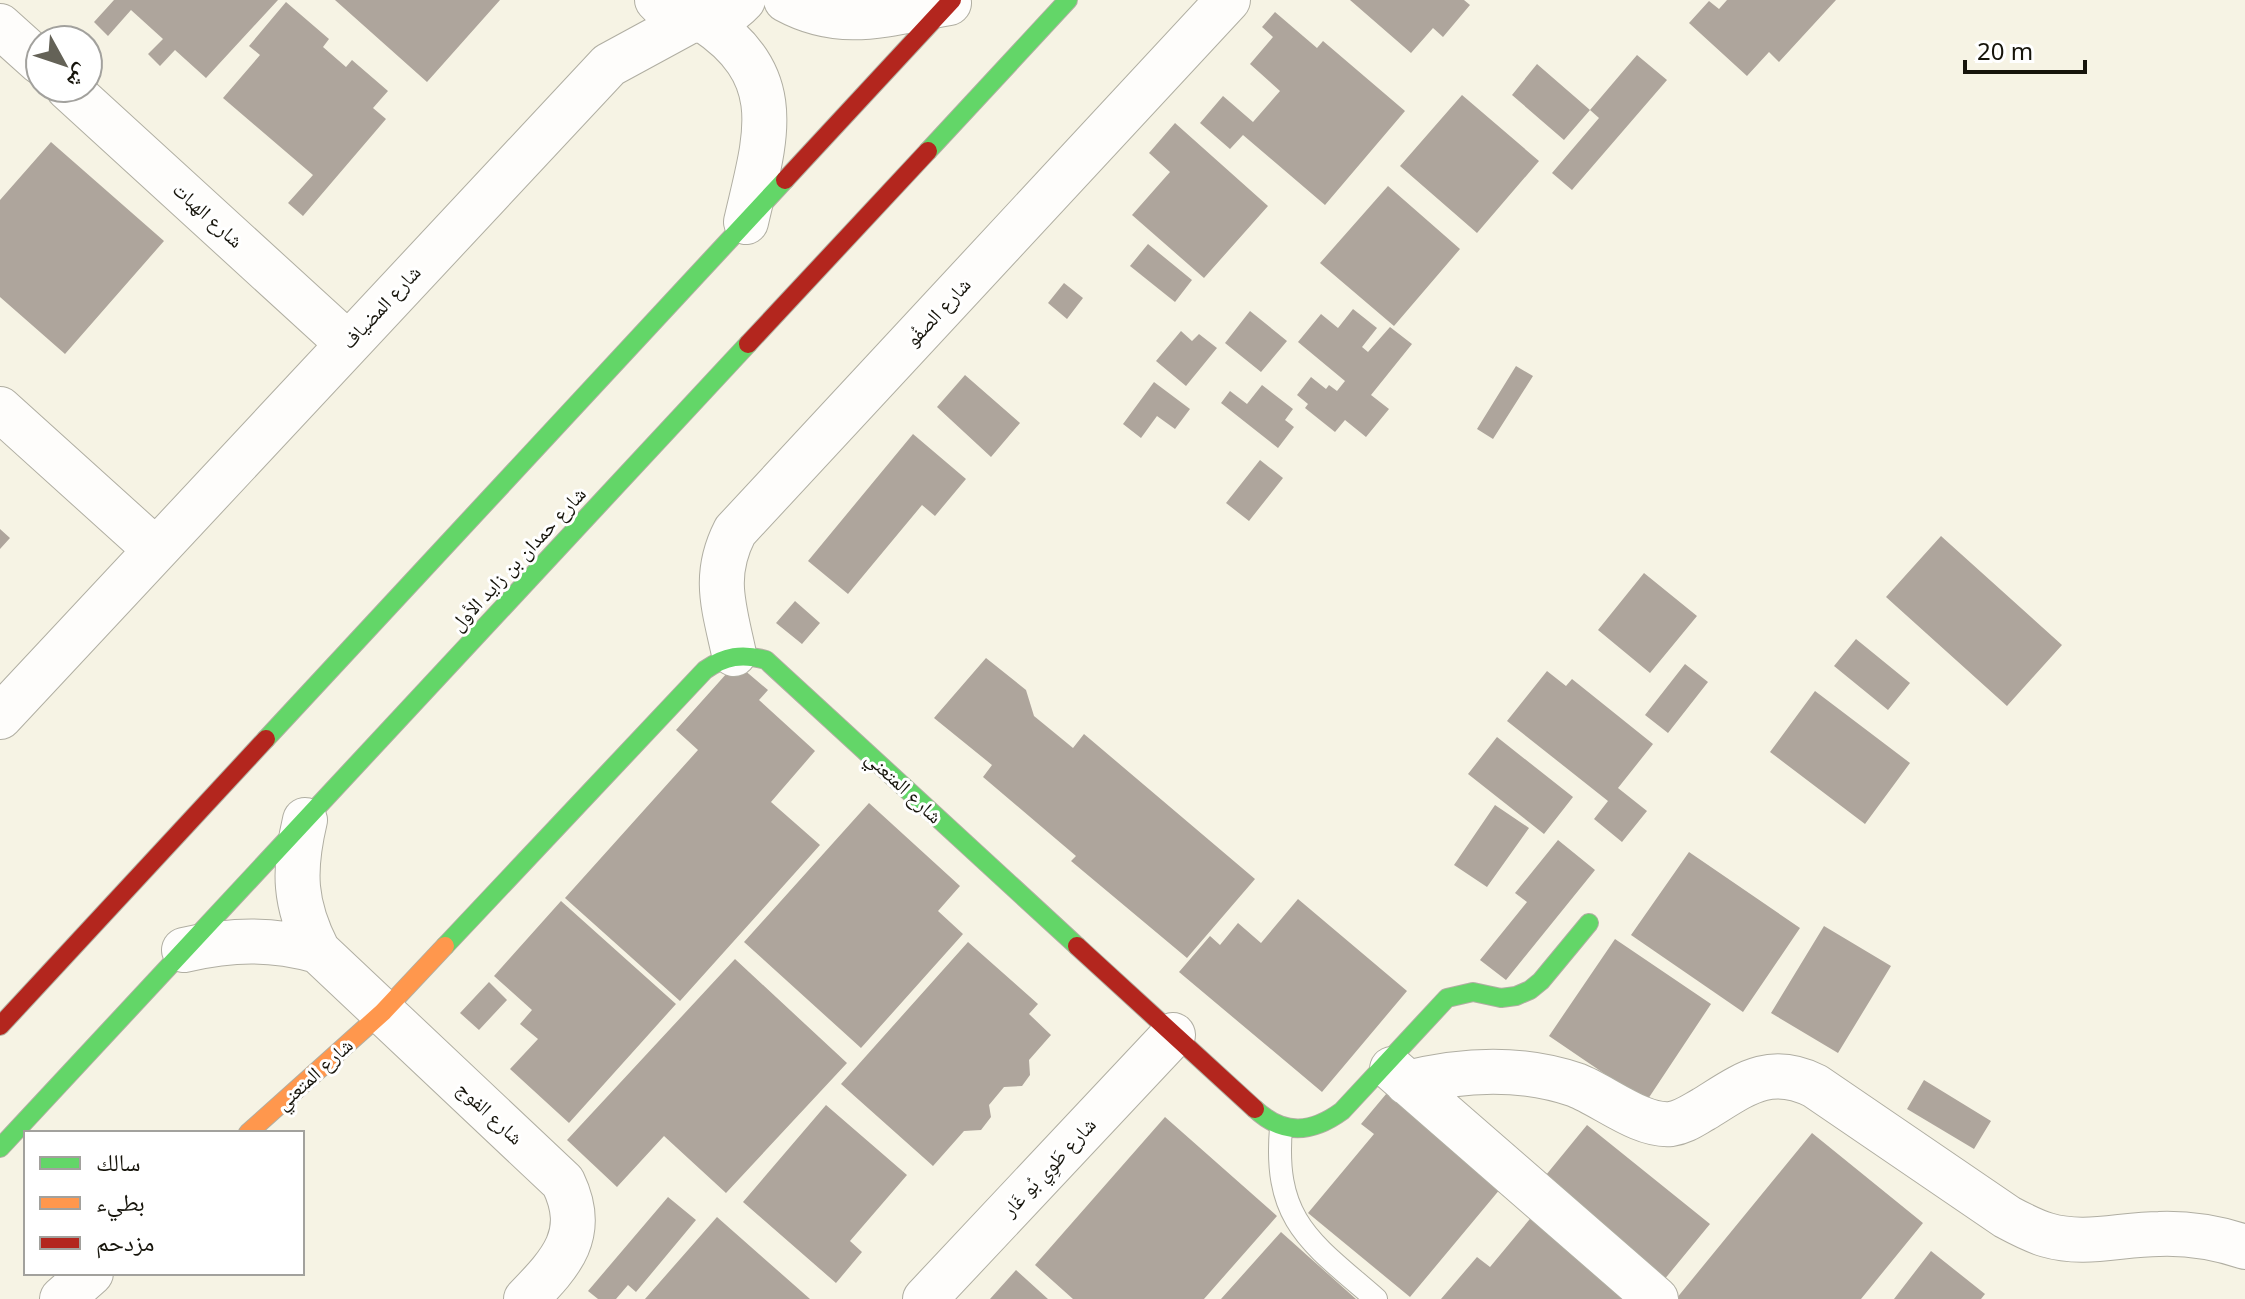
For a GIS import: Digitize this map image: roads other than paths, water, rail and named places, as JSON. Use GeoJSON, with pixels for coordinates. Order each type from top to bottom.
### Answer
{"type":"FeatureCollection","features":[{"type":"Feature","properties":{"kind":"main road","name":"شارع حمدان بن زايد الأول"},"geometry":{"type":"LineString","coordinates":[[0,1148],[1068,0]]}},
{"type":"Feature","properties":{"kind":"main road"},"geometry":{"type":"LineString","coordinates":[[0,1026],[951,2]]}},
{"type":"Feature","properties":{"kind":"main road","name":"شارع المتعني"},"geometry":{"type":"LineString","coordinates":[[250,1131],[383,1012],[705,670],[720,658],[734,654],[750,654],[766,660],[1261,1115],[1281,1128]]}},
{"type":"Feature","properties":{"kind":"main road"},"geometry":{"type":"LineString","coordinates":[[1281,1128],[1301,1131],[1324,1125],[1396,1073],[1447,998],[1473,992],[1501,998],[1530,990],[1589,923]]}},
{"type":"Feature","properties":{"kind":"street","name":"شارع المضياف"},"geometry":{"type":"LineString","coordinates":[[609,65],[635,0]]}},
{"type":"Feature","properties":{"kind":"street","name":"شارع المضياف"},"geometry":{"type":"LineString","coordinates":[[0,717],[609,65],[684,14],[734,10],[743,0]]}},
{"type":"Feature","properties":{"kind":"street"},"geometry":{"type":"LineString","coordinates":[[786,0],[805,10],[846,19],[951,2]]}},
{"type":"Feature","properties":{"kind":"street","name":"شارع الصفُو"},"geometry":{"type":"LineString","coordinates":[[734,654],[721,594],[720,572],[725,550],[735,531],[1228,0]]}},
{"type":"Feature","properties":{"kind":"street"},"geometry":{"type":"LineString","coordinates":[[684,14],[739,48],[755,76],[765,107],[766,129],[746,222]]}},
{"type":"Feature","properties":{"kind":"street"},"geometry":{"type":"LineString","coordinates":[[0,26],[24,48]]}},
{"type":"Feature","properties":{"kind":"street","name":"شارع الهبات"},"geometry":{"type":"LineString","coordinates":[[86,104],[347,343]]}},
{"type":"Feature","properties":{"kind":"street"},"geometry":{"type":"LineString","coordinates":[[0,409],[156,550]]}},
{"type":"Feature","properties":{"kind":"street","name":"شارع الفوج"},"geometry":{"type":"LineString","coordinates":[[305,820],[296,875],[298,901],[318,951],[563,1182],[573,1201],[575,1225],[566,1252],[528,1298]]}},
{"type":"Feature","properties":{"kind":"street"},"geometry":{"type":"LineString","coordinates":[[184,950],[251,940],[292,944],[318,951]]}},
{"type":"Feature","properties":{"kind":"street","name":"شارع طَوِي بُو غَار"},"geometry":{"type":"LineString","coordinates":[[925,1299],[1173,1035]]}},
{"type":"Feature","properties":{"kind":"street"},"geometry":{"type":"LineString","coordinates":[[1396,1073],[1498,1071],[1536,1076],[1574,1085],[1641,1118],[1670,1124],[1686,1120],[1748,1082],[1766,1076],[1785,1075],[1815,1086],[2007,1217],[2037,1232],[2074,1240],[2161,1233],[2198,1236],[2245,1247]]}},
{"type":"Feature","properties":{"kind":"street"},"geometry":{"type":"LineString","coordinates":[[1396,1073],[1656,1299]]}},
{"type":"Feature","properties":{"kind":"street"},"geometry":{"type":"LineString","coordinates":[[62,1299],[89,1275]]}},
{"type":"Feature","properties":{"kind":"lane"},"geometry":{"type":"LineString","coordinates":[[1281,1128],[1279,1157],[1283,1187],[1293,1215],[1309,1240],[1376,1299]]}}]}
